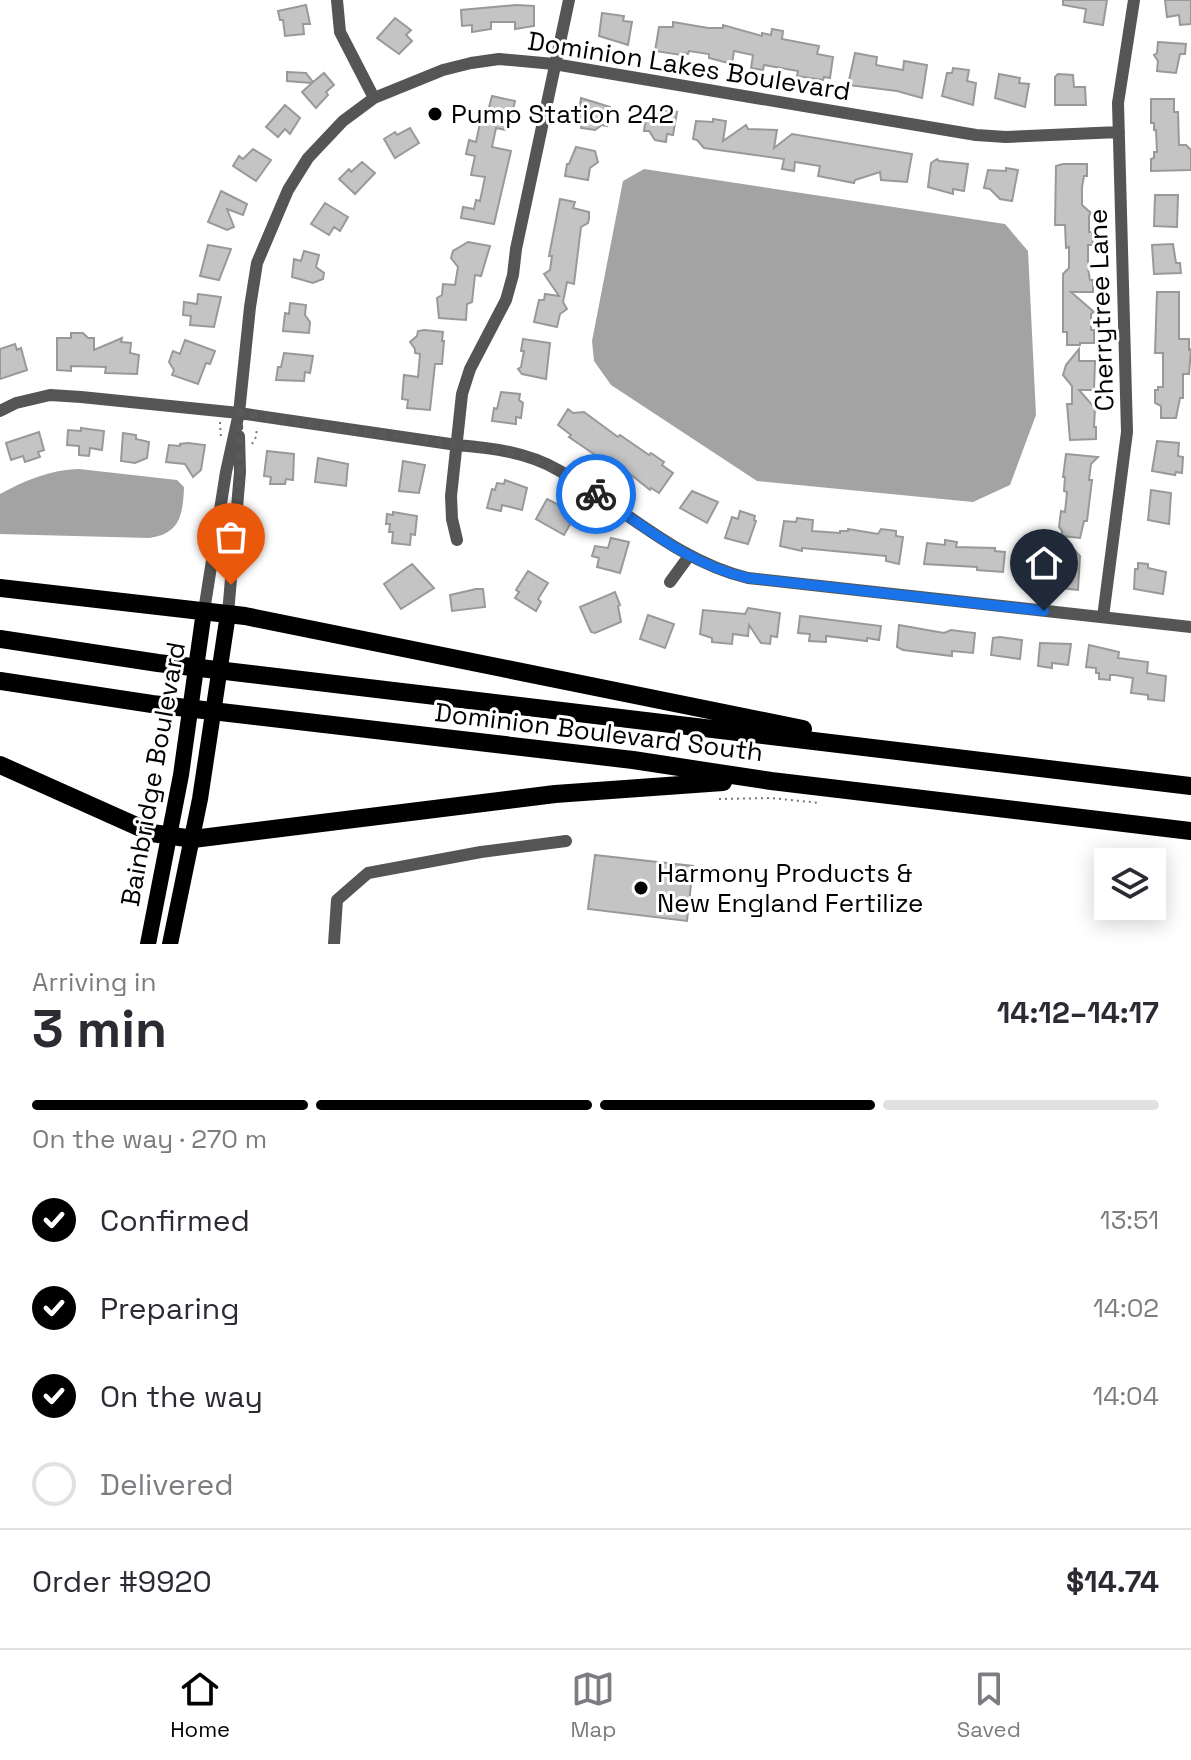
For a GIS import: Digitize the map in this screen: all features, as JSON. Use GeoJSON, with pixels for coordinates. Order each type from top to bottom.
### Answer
{"type":"FeatureCollection","features":[{"type":"Feature","properties":{"kind":"highway"},"geometry":{"type":"LineString","coordinates":[[0,588],[228,614],[935,755]]}},
{"type":"Feature","properties":{"kind":"highway","name":"Dominion Boulevard South"},"geometry":{"type":"LineString","coordinates":[[0,639],[158,663],[1191,786]]}},
{"type":"Feature","properties":{"kind":"highway","name":"Dominion Boulevard South"},"geometry":{"type":"LineString","coordinates":[[0,681],[152,704],[633,760],[766,781],[1191,831]]}},
{"type":"Feature","properties":{"kind":"highway"},"geometry":{"type":"LineString","coordinates":[[0,765],[152,833],[193,839],[555,794],[766,781]]}},
{"type":"Feature","properties":{"kind":"main road","name":"Bainbridge Boulevard"},"geometry":{"type":"LineString","coordinates":[[148,944],[181,775],[204,611]]}},
{"type":"Feature","properties":{"kind":"main road","name":"Bainbridge Boulevard"},"geometry":{"type":"LineString","coordinates":[[170,944],[193,839],[228,614]]}},
{"type":"Feature","properties":{"kind":"street"},"geometry":{"type":"LineString","coordinates":[[337,0],[340,32],[374,98]]}},
{"type":"Feature","properties":{"kind":"street"},"geometry":{"type":"LineString","coordinates":[[457,540],[451,496],[458,419],[470,369],[495,324],[513,275],[569,0]]}},
{"type":"Feature","properties":{"kind":"street","name":"Cherrytree Lane"},"geometry":{"type":"LineString","coordinates":[[1103,617],[1127,432],[1118,103],[1134,0]]}},
{"type":"Feature","properties":{"kind":"street","name":"Dominion Lakes Boulevard"},"geometry":{"type":"LineString","coordinates":[[204,611],[226,472],[239,413],[257,263],[270,227],[308,158],[343,121],[374,98],[432,74],[499,59],[554,64],[976,135],[1006,137],[1119,132]]}},
{"type":"Feature","properties":{"kind":"street"},"geometry":{"type":"LineString","coordinates":[[0,411],[16,403],[50,395],[239,413],[503,450],[556,468],[689,556],[724,572],[748,578],[1191,627]]}},
{"type":"Feature","properties":{"kind":"street","name":"Dominion Lakes Boulevard"},"geometry":{"type":"LineString","coordinates":[[228,614],[240,472],[239,413]]}},
{"type":"Feature","properties":{"kind":"street"},"geometry":{"type":"LineString","coordinates":[[670,582],[689,556]]}},
{"type":"Feature","properties":{"kind":"street"},"geometry":{"type":"LineString","coordinates":[[334,944],[337,900],[368,873],[481,852],[566,841]]}},
{"type":"Feature","properties":{"kind":"shaded area"},"geometry":{"type":"Polygon","coordinates":[[[644,169],[1005,224],[1028,251],[1036,415],[1010,485],[973,502],[757,481],[611,385],[594,361],[592,341],[623,181],[644,169]]]}},
{"type":"Feature","properties":{"kind":"shaded area"},"geometry":{"type":"Polygon","coordinates":[[[79,469],[177,480],[184,487],[178,522],[167,532],[149,538],[0,534],[0,494],[38,477],[79,469]]]}},
{"type":"Feature","properties":{"kind":"building"},"geometry":{"type":"Polygon","coordinates":[[[1063,0],[1107,0],[1103,25],[1084,22],[1086,9],[1063,5],[1063,0]]]}},
{"type":"Feature","properties":{"kind":"building"},"geometry":{"type":"Polygon","coordinates":[[[1165,0],[1191,0],[1191,24],[1180,25],[1179,15],[1167,17],[1165,0]]]}},
{"type":"Feature","properties":{"kind":"building"},"geometry":{"type":"Polygon","coordinates":[[[306,5],[310,24],[303,24],[304,34],[285,36],[278,11],[306,5]]]}},
{"type":"Feature","properties":{"kind":"building"},"geometry":{"type":"Polygon","coordinates":[[[534,6],[534,26],[515,29],[515,22],[491,22],[491,29],[472,32],[472,25],[462,26],[461,10],[534,6]]]}},
{"type":"Feature","properties":{"kind":"building"},"geometry":{"type":"Polygon","coordinates":[[[602,13],[624,16],[623,21],[632,22],[628,45],[599,36],[602,13]]]}},
{"type":"Feature","properties":{"kind":"building"},"geometry":{"type":"Polygon","coordinates":[[[395,18],[411,30],[406,35],[412,41],[399,54],[377,38],[395,18]]]}},
{"type":"Feature","properties":{"kind":"building"},"geometry":{"type":"Polygon","coordinates":[[[673,22],[708,28],[723,28],[723,25],[762,36],[762,33],[771,35],[772,29],[783,31],[782,39],[819,46],[817,54],[833,57],[830,78],[824,77],[823,80],[797,76],[798,71],[764,65],[763,70],[751,68],[753,55],[734,51],[732,64],[709,58],[709,54],[689,51],[681,55],[655,51],[659,27],[673,27],[673,22]]]}},
{"type":"Feature","properties":{"kind":"building"},"geometry":{"type":"Polygon","coordinates":[[[1158,42],[1186,44],[1185,54],[1180,54],[1176,73],[1157,71],[1158,61],[1154,55],[1158,42]]]}},
{"type":"Feature","properties":{"kind":"building"},"geometry":{"type":"Polygon","coordinates":[[[855,53],[877,57],[876,65],[903,70],[904,61],[927,65],[922,98],[897,91],[848,85],[855,53]]]}},
{"type":"Feature","properties":{"kind":"building"},"geometry":{"type":"Polygon","coordinates":[[[953,68],[969,70],[967,81],[976,83],[973,105],[942,96],[947,73],[952,73],[953,68]]]}},
{"type":"Feature","properties":{"kind":"building"},"geometry":{"type":"Polygon","coordinates":[[[287,72],[306,73],[313,82],[324,73],[334,85],[316,108],[302,92],[312,83],[287,81],[287,72]]]}},
{"type":"Feature","properties":{"kind":"building"},"geometry":{"type":"Polygon","coordinates":[[[999,74],[1020,78],[1019,83],[1029,84],[1025,107],[995,98],[999,74]]]}},
{"type":"Feature","properties":{"kind":"building"},"geometry":{"type":"Polygon","coordinates":[[[1058,74],[1073,75],[1074,87],[1085,87],[1086,105],[1055,105],[1055,77],[1058,74]]]}},
{"type":"Feature","properties":{"kind":"building"},"geometry":{"type":"Polygon","coordinates":[[[492,96],[515,101],[510,123],[506,130],[496,128],[492,147],[511,151],[494,224],[461,218],[463,207],[474,209],[476,200],[480,201],[485,177],[471,175],[475,156],[466,154],[469,140],[476,142],[482,114],[487,115],[492,96]]]}},
{"type":"Feature","properties":{"kind":"building"},"geometry":{"type":"Polygon","coordinates":[[[581,98],[610,107],[607,126],[602,125],[595,130],[581,128],[582,121],[578,120],[581,98]]]}},
{"type":"Feature","properties":{"kind":"building"},"geometry":{"type":"Polygon","coordinates":[[[1151,99],[1174,99],[1174,112],[1178,112],[1179,145],[1186,145],[1191,150],[1191,170],[1151,171],[1151,159],[1157,152],[1156,130],[1154,123],[1151,123],[1151,99]]]}},
{"type":"Feature","properties":{"kind":"building"},"geometry":{"type":"Polygon","coordinates":[[[285,105],[300,118],[290,134],[285,129],[278,137],[266,127],[285,105]]]}},
{"type":"Feature","properties":{"kind":"building"},"geometry":{"type":"Polygon","coordinates":[[[647,110],[677,112],[673,135],[667,134],[666,142],[655,140],[649,131],[644,131],[647,110]]]}},
{"type":"Feature","properties":{"kind":"building"},"geometry":{"type":"Polygon","coordinates":[[[713,119],[726,121],[723,141],[746,125],[748,129],[777,130],[774,148],[792,134],[912,154],[907,182],[881,180],[880,172],[854,183],[818,176],[820,166],[795,162],[794,171],[782,169],[784,159],[704,148],[693,139],[696,121],[713,122],[713,119]]]}},
{"type":"Feature","properties":{"kind":"building"},"geometry":{"type":"Polygon","coordinates":[[[410,128],[419,143],[395,158],[384,139],[410,128]]]}},
{"type":"Feature","properties":{"kind":"building"},"geometry":{"type":"Polygon","coordinates":[[[576,147],[595,151],[598,162],[590,168],[588,180],[565,176],[576,147]]]}},
{"type":"Feature","properties":{"kind":"building"},"geometry":{"type":"Polygon","coordinates":[[[253,149],[271,160],[256,181],[233,166],[239,156],[243,159],[253,149]]]}},
{"type":"Feature","properties":{"kind":"building"},"geometry":{"type":"Polygon","coordinates":[[[937,159],[968,164],[964,191],[953,189],[953,194],[928,187],[931,163],[937,159]]]}},
{"type":"Feature","properties":{"kind":"building"},"geometry":{"type":"Polygon","coordinates":[[[362,162],[375,173],[355,194],[339,179],[362,162]]]}},
{"type":"Feature","properties":{"kind":"building"},"geometry":{"type":"Polygon","coordinates":[[[1087,164],[1082,205],[1091,213],[1089,232],[1092,232],[1093,245],[1088,245],[1088,269],[1090,280],[1093,280],[1093,292],[1071,292],[1094,312],[1091,314],[1091,330],[1094,330],[1094,343],[1080,345],[1067,345],[1067,332],[1063,332],[1063,274],[1069,268],[1069,247],[1066,248],[1065,225],[1055,225],[1056,166],[1087,164]]]}},
{"type":"Feature","properties":{"kind":"building"},"geometry":{"type":"Polygon","coordinates":[[[1006,168],[1018,170],[1012,201],[1000,199],[990,189],[984,188],[988,170],[1006,171],[1006,168]]]}},
{"type":"Feature","properties":{"kind":"building"},"geometry":{"type":"Polygon","coordinates":[[[221,191],[247,204],[243,215],[227,209],[234,227],[227,230],[208,222],[221,191]]]}},
{"type":"Feature","properties":{"kind":"building"},"geometry":{"type":"Polygon","coordinates":[[[1155,195],[1178,195],[1177,227],[1154,226],[1155,195]]]}},
{"type":"Feature","properties":{"kind":"building"},"geometry":{"type":"Polygon","coordinates":[[[560,199],[575,202],[573,208],[589,212],[589,219],[581,227],[574,284],[567,282],[563,302],[567,309],[560,314],[557,327],[534,322],[539,300],[544,300],[545,294],[559,296],[544,274],[550,270],[552,256],[549,256],[560,199]]]}},
{"type":"Feature","properties":{"kind":"building"},"geometry":{"type":"Polygon","coordinates":[[[325,203],[348,217],[340,231],[334,227],[329,235],[311,224],[325,203]]]}},
{"type":"Feature","properties":{"kind":"building"},"geometry":{"type":"Polygon","coordinates":[[[468,242],[490,246],[481,276],[475,275],[466,320],[439,318],[437,298],[442,295],[443,284],[455,285],[458,267],[451,258],[453,251],[468,242]]]}},
{"type":"Feature","properties":{"kind":"building"},"geometry":{"type":"Polygon","coordinates":[[[1173,244],[1181,273],[1154,274],[1152,245],[1173,244]]]}},
{"type":"Feature","properties":{"kind":"building"},"geometry":{"type":"Polygon","coordinates":[[[208,245],[231,249],[219,280],[200,276],[208,245]]]}},
{"type":"Feature","properties":{"kind":"building"},"geometry":{"type":"Polygon","coordinates":[[[304,251],[319,255],[316,267],[324,273],[323,279],[313,283],[292,277],[294,259],[301,261],[304,251]]]}},
{"type":"Feature","properties":{"kind":"building"},"geometry":{"type":"Polygon","coordinates":[[[1157,292],[1179,292],[1179,339],[1189,339],[1191,349],[1189,374],[1183,374],[1183,398],[1180,398],[1176,418],[1161,418],[1161,406],[1155,403],[1155,390],[1163,387],[1163,353],[1155,353],[1157,292]]]}},
{"type":"Feature","properties":{"kind":"building"},"geometry":{"type":"Polygon","coordinates":[[[198,294],[221,297],[214,327],[190,325],[191,316],[183,315],[184,302],[197,304],[198,294]]]}},
{"type":"Feature","properties":{"kind":"building"},"geometry":{"type":"Polygon","coordinates":[[[290,303],[306,305],[309,333],[283,331],[285,313],[289,314],[290,303]]]}},
{"type":"Feature","properties":{"kind":"building"},"geometry":{"type":"Polygon","coordinates":[[[418,331],[443,332],[444,341],[442,364],[435,364],[430,410],[407,408],[408,400],[402,399],[404,375],[418,377],[420,354],[415,353],[410,342],[418,331]]]}},
{"type":"Feature","properties":{"kind":"building"},"geometry":{"type":"Polygon","coordinates":[[[71,333],[83,333],[88,338],[94,338],[94,350],[122,338],[121,342],[131,343],[130,353],[139,355],[137,374],[105,373],[106,367],[71,366],[71,371],[57,370],[57,338],[71,338],[71,333]]]}},
{"type":"Feature","properties":{"kind":"building"},"geometry":{"type":"Polygon","coordinates":[[[523,339],[550,343],[546,379],[522,374],[518,369],[524,351],[521,351],[523,339]]]}},
{"type":"Feature","properties":{"kind":"building"},"geometry":{"type":"Polygon","coordinates":[[[185,340],[215,351],[210,364],[206,363],[198,384],[172,375],[174,370],[169,362],[173,351],[180,354],[185,340]]]}},
{"type":"Feature","properties":{"kind":"building"},"geometry":{"type":"Polygon","coordinates":[[[15,344],[17,350],[21,348],[27,370],[0,379],[0,349],[15,344]]]}},
{"type":"Feature","properties":{"kind":"building"},"geometry":{"type":"Polygon","coordinates":[[[1079,349],[1079,361],[1095,361],[1094,390],[1079,390],[1095,408],[1096,439],[1070,440],[1067,404],[1072,404],[1072,386],[1063,375],[1066,365],[1079,349]]]}},
{"type":"Feature","properties":{"kind":"building"},"geometry":{"type":"Polygon","coordinates":[[[284,353],[313,356],[310,373],[305,372],[304,381],[276,380],[284,353]]]}},
{"type":"Feature","properties":{"kind":"building"},"geometry":{"type":"Polygon","coordinates":[[[501,392],[520,394],[519,400],[523,403],[521,418],[516,417],[516,424],[492,421],[501,392]]]}},
{"type":"Feature","properties":{"kind":"building"},"geometry":{"type":"Polygon","coordinates":[[[568,409],[573,413],[584,412],[618,437],[620,435],[664,462],[662,465],[673,473],[659,493],[569,437],[571,435],[558,425],[568,409]]]}},
{"type":"Feature","properties":{"kind":"building"},"geometry":{"type":"Polygon","coordinates":[[[81,428],[104,431],[102,450],[90,448],[89,456],[79,455],[79,446],[67,445],[68,430],[81,431],[81,428]]]}},
{"type":"Feature","properties":{"kind":"building"},"geometry":{"type":"Polygon","coordinates":[[[39,432],[44,450],[38,452],[40,457],[25,462],[23,456],[11,460],[6,443],[39,432]]]}},
{"type":"Feature","properties":{"kind":"building"},"geometry":{"type":"Polygon","coordinates":[[[123,433],[149,442],[147,458],[135,463],[121,461],[123,433]]]}},
{"type":"Feature","properties":{"kind":"building"},"geometry":{"type":"Polygon","coordinates":[[[1157,441],[1179,443],[1178,456],[1183,457],[1182,473],[1176,472],[1175,475],[1152,471],[1157,441]]]}},
{"type":"Feature","properties":{"kind":"building"},"geometry":{"type":"Polygon","coordinates":[[[169,445],[205,445],[201,470],[193,477],[185,464],[166,462],[169,445]]]}},
{"type":"Feature","properties":{"kind":"building"},"geometry":{"type":"Polygon","coordinates":[[[267,451],[294,454],[293,480],[286,479],[285,484],[270,484],[271,477],[264,476],[267,451]]]}},
{"type":"Feature","properties":{"kind":"building"},"geometry":{"type":"Polygon","coordinates":[[[1066,454],[1098,457],[1091,464],[1087,521],[1084,521],[1080,538],[1062,536],[1080,556],[1078,590],[1051,587],[1052,575],[1049,575],[1053,551],[1060,552],[1062,531],[1059,527],[1061,511],[1065,512],[1067,492],[1064,491],[1063,477],[1066,454]]]}},
{"type":"Feature","properties":{"kind":"building"},"geometry":{"type":"Polygon","coordinates":[[[318,458],[348,464],[346,486],[315,482],[318,458]]]}},
{"type":"Feature","properties":{"kind":"building"},"geometry":{"type":"Polygon","coordinates":[[[403,461],[425,465],[419,493],[399,491],[403,461]]]}},
{"type":"Feature","properties":{"kind":"building"},"geometry":{"type":"Polygon","coordinates":[[[505,480],[527,488],[522,510],[502,505],[501,511],[487,508],[492,489],[495,490],[497,483],[504,484],[505,480]]]}},
{"type":"Feature","properties":{"kind":"building"},"geometry":{"type":"Polygon","coordinates":[[[1151,490],[1171,493],[1169,524],[1148,520],[1151,490]]]}},
{"type":"Feature","properties":{"kind":"building"},"geometry":{"type":"Polygon","coordinates":[[[692,491],[718,502],[707,523],[680,508],[692,491]]]}},
{"type":"Feature","properties":{"kind":"building"},"geometry":{"type":"Polygon","coordinates":[[[547,499],[576,514],[564,535],[536,519],[547,499]]]}},
{"type":"Feature","properties":{"kind":"building"},"geometry":{"type":"Polygon","coordinates":[[[740,511],[755,516],[748,544],[725,538],[732,517],[738,519],[740,511]]]}},
{"type":"Feature","properties":{"kind":"building"},"geometry":{"type":"Polygon","coordinates":[[[393,512],[417,516],[415,535],[411,534],[410,545],[392,543],[393,532],[389,532],[390,524],[386,524],[387,514],[393,515],[393,512]]]}},
{"type":"Feature","properties":{"kind":"building"},"geometry":{"type":"Polygon","coordinates":[[[797,518],[813,520],[812,531],[840,533],[848,529],[878,534],[881,529],[896,531],[896,536],[903,537],[899,564],[886,561],[886,556],[802,548],[802,551],[780,546],[784,521],[796,522],[797,518]]]}},
{"type":"Feature","properties":{"kind":"building"},"geometry":{"type":"Polygon","coordinates":[[[611,538],[629,542],[620,573],[597,567],[599,558],[592,556],[595,546],[608,548],[611,538]]]}},
{"type":"Feature","properties":{"kind":"building"},"geometry":{"type":"Polygon","coordinates":[[[945,540],[957,542],[956,547],[995,548],[995,551],[1005,552],[1003,572],[924,564],[927,543],[945,545],[945,540]]]}},
{"type":"Feature","properties":{"kind":"building"},"geometry":{"type":"Polygon","coordinates":[[[1138,563],[1166,572],[1163,594],[1134,589],[1138,563]]]}},
{"type":"Feature","properties":{"kind":"building"},"geometry":{"type":"Polygon","coordinates":[[[412,564],[434,588],[401,609],[384,584],[412,564]]]}},
{"type":"Feature","properties":{"kind":"building"},"geometry":{"type":"Polygon","coordinates":[[[528,571],[548,583],[538,599],[541,602],[536,611],[515,598],[519,592],[516,590],[528,571]]]}},
{"type":"Feature","properties":{"kind":"building"},"geometry":{"type":"Polygon","coordinates":[[[483,589],[485,607],[452,611],[450,595],[483,589]]]}},
{"type":"Feature","properties":{"kind":"building"},"geometry":{"type":"Polygon","coordinates":[[[615,592],[621,622],[591,632],[580,607],[615,592]]]}},
{"type":"Feature","properties":{"kind":"building"},"geometry":{"type":"Polygon","coordinates":[[[748,608],[780,613],[777,637],[771,636],[770,644],[761,643],[749,625],[748,636],[733,634],[732,644],[712,642],[712,638],[700,634],[703,610],[745,614],[748,608]]]}},
{"type":"Feature","properties":{"kind":"building"},"geometry":{"type":"Polygon","coordinates":[[[648,615],[674,624],[665,648],[640,639],[648,615]]]}},
{"type":"Feature","properties":{"kind":"building"},"geometry":{"type":"Polygon","coordinates":[[[800,616],[881,626],[879,640],[826,636],[826,642],[809,641],[810,634],[798,633],[800,616]]]}},
{"type":"Feature","properties":{"kind":"building"},"geometry":{"type":"Polygon","coordinates":[[[899,625],[944,633],[951,630],[975,633],[973,653],[952,651],[952,656],[903,650],[897,647],[899,625]]]}},
{"type":"Feature","properties":{"kind":"building"},"geometry":{"type":"Polygon","coordinates":[[[993,638],[1022,640],[1020,659],[991,655],[993,638]]]}},
{"type":"Feature","properties":{"kind":"building"},"geometry":{"type":"Polygon","coordinates":[[[1040,643],[1071,644],[1068,665],[1052,663],[1052,668],[1038,666],[1040,643]]]}},
{"type":"Feature","properties":{"kind":"building"},"geometry":{"type":"Polygon","coordinates":[[[1089,645],[1119,652],[1118,658],[1148,662],[1147,673],[1166,676],[1164,701],[1131,693],[1133,678],[1110,675],[1110,680],[1099,679],[1096,668],[1086,667],[1089,645]]]}},
{"type":"Feature","properties":{"kind":"building","name":"Harmony Products & New England Fertilize"},"geometry":{"type":"Polygon","coordinates":[[[595,855],[693,866],[687,921],[588,909],[595,855]]]}},
{"type":"Feature","properties":{"kind":"way so far"},"geometry":{"type":"LineString","coordinates":[[231,585],[240,472],[239,413],[525,455],[556,468],[596,494]]}},
{"type":"Feature","properties":{"kind":"place","name":"Pump Station 242"},"geometry":{"type":"Point","coordinates":[435,114]}},
{"type":"Feature","properties":{"kind":"place","name":"Harmony Products & New England Fertilize"},"geometry":{"type":"Point","coordinates":[641,888]}},
{"type":"Feature","properties":{"kind":"route"},"geometry":{"type":"LineString","coordinates":[[596,494],[680,551],[724,572],[748,578],[1044,611]]}}]}
